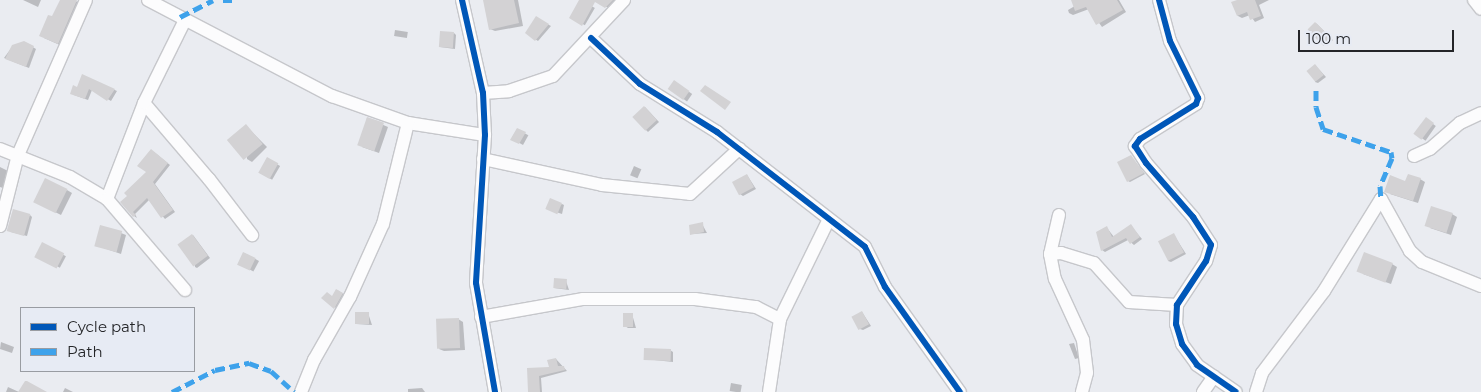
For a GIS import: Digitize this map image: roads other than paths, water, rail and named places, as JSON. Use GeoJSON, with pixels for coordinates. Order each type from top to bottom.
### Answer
{"type":"FeatureCollection","features":[{"type":"Feature","properties":{"kind":"street"},"geometry":{"type":"LineString","coordinates":[[0,226],[18,155],[86,0]]}},
{"type":"Feature","properties":{"kind":"street"},"geometry":{"type":"LineString","coordinates":[[148,0],[332,96],[408,123],[485,135]]}},
{"type":"Feature","properties":{"kind":"street"},"geometry":{"type":"LineString","coordinates":[[462,0],[483,93],[485,135],[476,283],[495,392]]}},
{"type":"Feature","properties":{"kind":"street"},"geometry":{"type":"LineString","coordinates":[[483,93],[509,91],[553,76],[591,38],[624,0]]}},
{"type":"Feature","properties":{"kind":"street"},"geometry":{"type":"LineString","coordinates":[[1159,0],[1170,41],[1198,98],[1196,104],[1140,139],[1135,146],[1146,163],[1193,217],[1211,245],[1206,262],[1177,305],[1176,324],[1182,344],[1198,364],[1236,392]]}},
{"type":"Feature","properties":{"kind":"street"},"geometry":{"type":"LineString","coordinates":[[1474,0],[1481,10]]}},
{"type":"Feature","properties":{"kind":"street"},"geometry":{"type":"LineString","coordinates":[[107,198],[144,103],[185,20]]}},
{"type":"Feature","properties":{"kind":"street"},"geometry":{"type":"LineString","coordinates":[[591,38],[640,84],[739,149],[865,247],[885,287],[960,392]]}},
{"type":"Feature","properties":{"kind":"street"},"geometry":{"type":"LineString","coordinates":[[144,103],[252,235]]}},
{"type":"Feature","properties":{"kind":"street"},"geometry":{"type":"LineString","coordinates":[[1414,156],[1430,149],[1460,123],[1481,113]]}},
{"type":"Feature","properties":{"kind":"street"},"geometry":{"type":"LineString","coordinates":[[301,392],[314,360],[350,298],[382,224],[408,123]]}},
{"type":"Feature","properties":{"kind":"street"},"geometry":{"type":"LineString","coordinates":[[0,149],[70,177],[107,198],[185,290]]}},
{"type":"Feature","properties":{"kind":"street"},"geometry":{"type":"LineString","coordinates":[[483,159],[602,185],[690,194],[739,149]]}},
{"type":"Feature","properties":{"kind":"street"},"geometry":{"type":"LineString","coordinates":[[1256,392],[1262,373],[1324,291],[1381,199],[1410,251],[1422,262],[1481,286]]}},
{"type":"Feature","properties":{"kind":"street"},"geometry":{"type":"LineString","coordinates":[[1059,215],[1050,254],[1055,279],[1083,340],[1087,373],[1082,392]]}},
{"type":"Feature","properties":{"kind":"street"},"geometry":{"type":"LineString","coordinates":[[769,392],[780,319],[829,219]]}},
{"type":"Feature","properties":{"kind":"street"},"geometry":{"type":"LineString","coordinates":[[1050,254],[1067,255],[1094,263],[1129,302],[1177,305]]}},
{"type":"Feature","properties":{"kind":"street"},"geometry":{"type":"LineString","coordinates":[[481,317],[583,299],[695,299],[756,307],[780,319]]}},
{"type":"Feature","properties":{"kind":"street"},"geometry":{"type":"LineString","coordinates":[[1203,392],[1214,376]]}}]}
